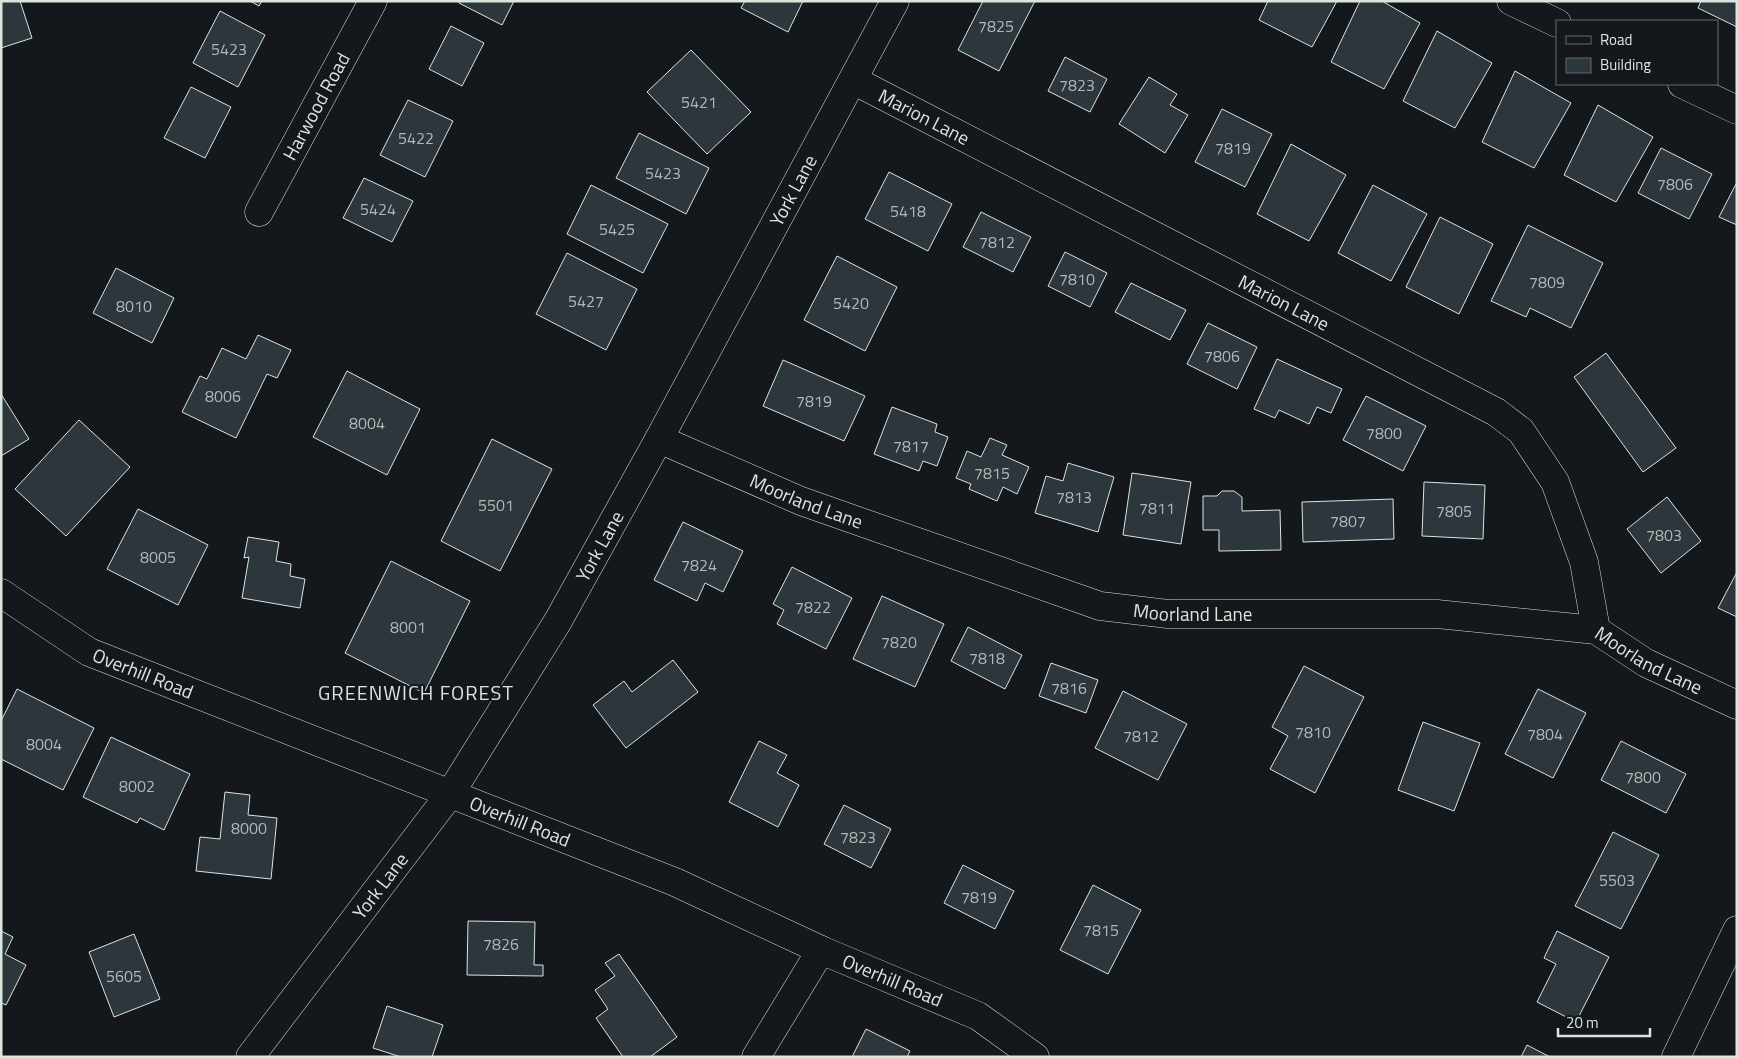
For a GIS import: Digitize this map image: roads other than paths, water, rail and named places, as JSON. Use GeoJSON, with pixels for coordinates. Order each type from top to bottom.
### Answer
{"type":"FeatureCollection","features":[{"type":"Feature","properties":{"kind":"street","name":"Harwood Road"},"geometry":{"type":"LineString","coordinates":[[259,212],[373,1]]}},
{"type":"Feature","properties":{"kind":"street","name":"York Lane"},"geometry":{"type":"LineString","coordinates":[[250,1057],[450,794],[558,620],[659,439],[895,1]]}},
{"type":"Feature","properties":{"kind":"street"},"geometry":{"type":"LineString","coordinates":[[1511,1],[1556,23]]}},
{"type":"Feature","properties":{"kind":"street","name":"Marion Lane"},"geometry":{"type":"LineString","coordinates":[[853,80],[1496,412],[1522,432],[1555,482],[1584,562],[1596,630]]}},
{"type":"Feature","properties":{"kind":"street"},"geometry":{"type":"LineString","coordinates":[[1684,85],[1737,110]]}},
{"type":"Feature","properties":{"kind":"street","name":"Moorland Lane"},"geometry":{"type":"LineString","coordinates":[[659,439],[800,501],[1100,606],[1168,614],[1437,614],[1596,630],[1646,663],[1737,705]]}},
{"type":"Feature","properties":{"kind":"street","name":"Overhill Road"},"geometry":{"type":"LineString","coordinates":[[1,593],[89,652],[675,882],[821,950],[978,1016],[1035,1057]]}},
{"type":"Feature","properties":{"kind":"street"},"geometry":{"type":"LineString","coordinates":[[1676,1057],[1737,930]]}},
{"type":"Feature","properties":{"kind":"street"},"geometry":{"type":"LineString","coordinates":[[756,1057],[821,950]]}},
{"type":"Feature","properties":{"kind":"district","name":"GREENWICH FOREST"},"geometry":{"type":"Point","coordinates":[416,693]}}]}
